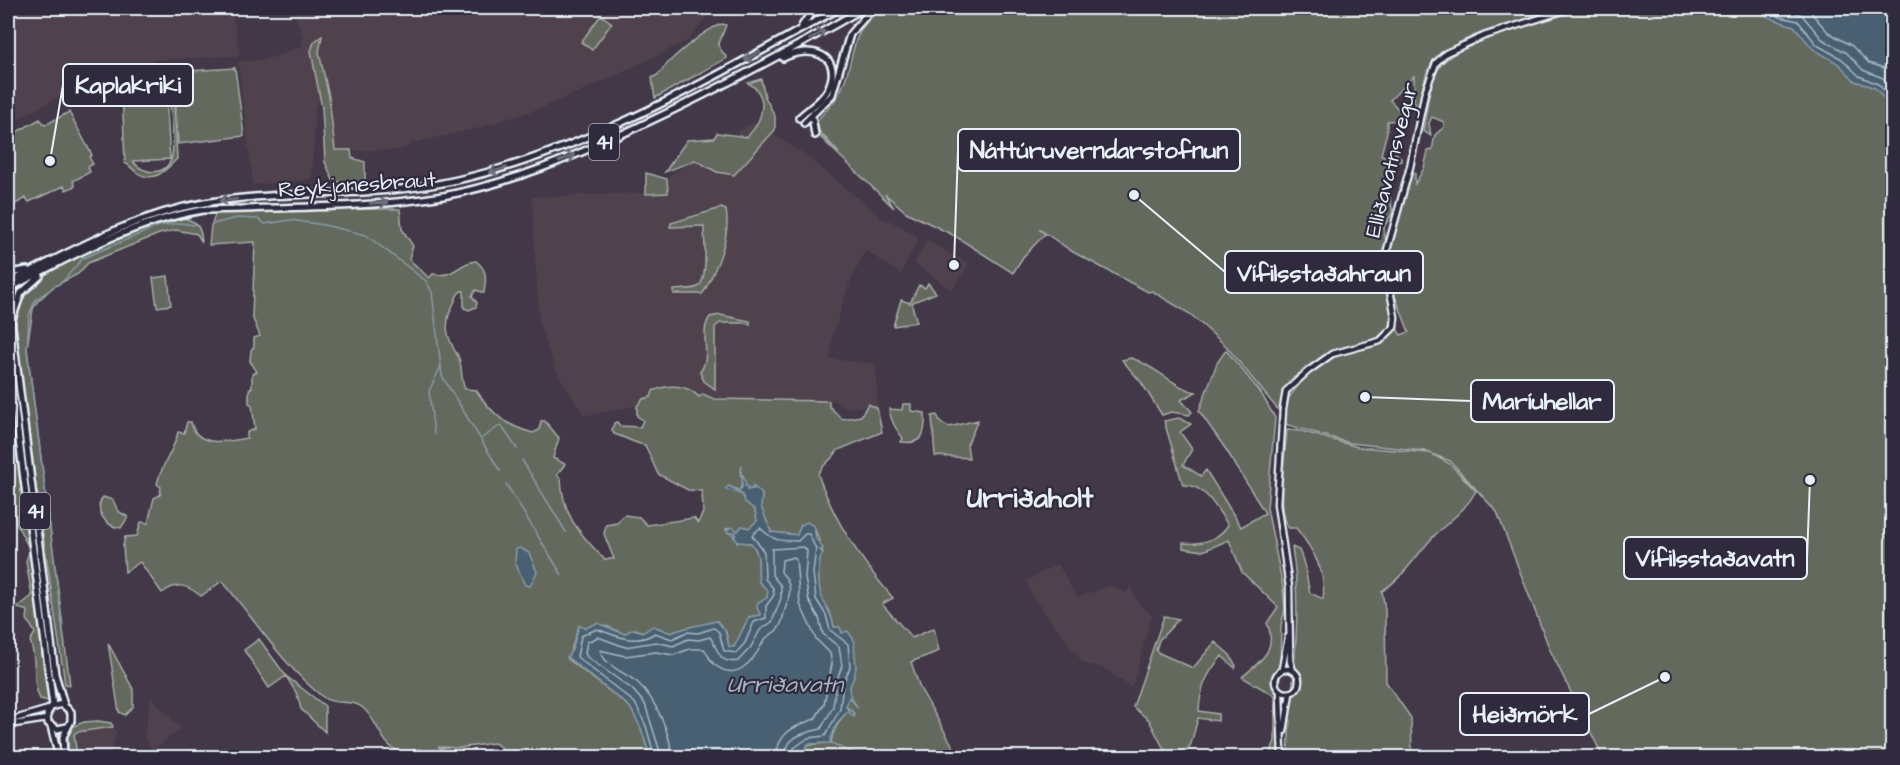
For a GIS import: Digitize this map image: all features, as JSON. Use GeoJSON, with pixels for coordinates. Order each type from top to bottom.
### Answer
{"type":"FeatureCollection","features":[{"type":"Feature","properties":{"kind":"highway"},"geometry":{"type":"LineString","coordinates":[[799,30],[814,8]]}},
{"type":"Feature","properties":{"kind":"highway","name":"Reykjanesbraut"},"geometry":{"type":"LineString","coordinates":[[8,283],[119,228],[175,209],[253,198],[403,190],[456,181],[514,165],[576,141],[669,99],[840,8]]}},
{"type":"Feature","properties":{"kind":"highway","name":"Reykjanesbraut"},"geometry":{"type":"LineString","coordinates":[[8,289],[122,232],[176,214],[203,210],[391,203],[478,188],[568,158],[667,114],[733,81],[864,8]]}},
{"type":"Feature","properties":{"kind":"highway"},"geometry":{"type":"LineString","coordinates":[[804,123],[826,104],[837,86],[849,34],[873,8]]}},
{"type":"Feature","properties":{"kind":"highway"},"geometry":{"type":"LineString","coordinates":[[733,81],[798,51],[808,50],[819,54],[829,64],[829,86],[822,97],[799,118]]}},
{"type":"Feature","properties":{"kind":"highway"},"geometry":{"type":"LineString","coordinates":[[812,116],[815,135]]}},
{"type":"Feature","properties":{"kind":"highway"},"geometry":{"type":"LineString","coordinates":[[11,333],[13,312],[21,293],[58,263]]}},
{"type":"Feature","properties":{"kind":"highway"},"geometry":{"type":"LineString","coordinates":[[8,267],[19,272],[43,264]]}},
{"type":"Feature","properties":{"kind":"highway","name":"41"},"geometry":{"type":"LineString","coordinates":[[8,295],[55,674],[64,705],[72,715],[63,737],[64,758]]}},
{"type":"Feature","properties":{"kind":"highway","name":"41"},"geometry":{"type":"LineString","coordinates":[[8,354],[51,707],[47,719]]}},
{"type":"Feature","properties":{"kind":"highway"},"geometry":{"type":"LineString","coordinates":[[51,707],[64,705]]}},
{"type":"Feature","properties":{"kind":"highway"},"geometry":{"type":"LineString","coordinates":[[47,719],[51,726],[58,758]]}},
{"type":"Feature","properties":{"kind":"highway"},"geometry":{"type":"LineString","coordinates":[[51,726],[59,729],[67,727]]}},
{"type":"Feature","properties":{"kind":"main road","name":"Elliðavatnsvegur"},"geometry":{"type":"LineString","coordinates":[[1282,758],[1283,734],[1290,693],[1296,690],[1299,683],[1298,676],[1293,671],[1289,634],[1289,587],[1277,504],[1286,391],[1332,354],[1380,341],[1394,327],[1395,317],[1387,275],[1387,250],[1410,167],[1425,92],[1436,63],[1446,53],[1484,36],[1572,8]]}},
{"type":"Feature","properties":{"kind":"main road","name":"Elliðavatnsvegur"},"geometry":{"type":"LineString","coordinates":[[1283,734],[1279,690],[1275,680],[1285,664],[1289,634]]}},
{"type":"Feature","properties":{"kind":"main road"},"geometry":{"type":"LineString","coordinates":[[1282,670],[1293,671]]}},
{"type":"Feature","properties":{"kind":"main road"},"geometry":{"type":"LineString","coordinates":[[1279,690],[1290,693]]}},
{"type":"Feature","properties":{"kind":"main road"},"geometry":{"type":"LineString","coordinates":[[8,723],[51,707]]}},
{"type":"Feature","properties":{"kind":"main road"},"geometry":{"type":"LineString","coordinates":[[8,723],[47,719]]}},
{"type":"Feature","properties":{"kind":"shaded area"},"geometry":{"type":"Polygon","coordinates":[[[8,8],[231,8],[240,53],[236,56],[157,60],[111,72],[76,87],[8,125],[8,8]]]}},
{"type":"Feature","properties":{"kind":"shaded area"},"geometry":{"type":"Polygon","coordinates":[[[291,8],[714,8],[687,41],[604,81],[541,108],[480,128],[411,143],[408,147],[397,150],[335,151],[326,87],[315,107],[312,179],[253,185],[238,61],[264,60],[302,47],[303,36],[291,8]]]}},
{"type":"Feature","properties":{"kind":"shaded area"},"geometry":{"type":"Polygon","coordinates":[[[753,122],[803,153],[886,221],[889,220],[919,237],[901,274],[865,250],[849,285],[832,337],[830,359],[876,364],[877,408],[868,404],[864,407],[848,408],[832,400],[714,399],[699,398],[694,392],[653,391],[641,405],[584,416],[556,371],[539,323],[532,197],[667,192],[669,176],[753,122]]]}},
{"type":"Feature","properties":{"kind":"shaded area"},"geometry":{"type":"Polygon","coordinates":[[[927,240],[969,264],[952,290],[914,263],[927,240]]]}},
{"type":"Feature","properties":{"kind":"shaded area"},"geometry":{"type":"Polygon","coordinates":[[[1058,564],[1077,597],[1110,586],[1126,593],[1130,586],[1139,604],[1152,615],[1132,688],[1102,667],[1083,663],[1032,596],[1026,581],[1058,564]]]}},
{"type":"Feature","properties":{"kind":"shaded area"},"geometry":{"type":"Polygon","coordinates":[[[151,697],[181,729],[153,750],[144,736],[151,697]]]}},
{"type":"Feature","properties":{"kind":"shaded area"},"geometry":{"type":"Polygon","coordinates":[[[113,727],[117,733],[108,758],[77,757],[74,734],[113,727]]]}},
{"type":"Feature","properties":{"kind":"green space"},"geometry":{"type":"Polygon","coordinates":[[[883,8],[1567,8],[1492,29],[1453,46],[1439,56],[1429,68],[1423,84],[1418,113],[1414,99],[1414,76],[1390,100],[1404,115],[1404,120],[1387,121],[1387,132],[1381,155],[1390,157],[1396,153],[1401,158],[1401,161],[1390,166],[1386,181],[1393,212],[1384,227],[1395,322],[1386,336],[1367,344],[1332,350],[1289,381],[1279,411],[1226,346],[1190,314],[1152,291],[1148,292],[1073,252],[1039,229],[1045,234],[1023,257],[1013,273],[955,236],[906,212],[885,194],[894,208],[819,136],[816,130],[839,153],[819,131],[817,121],[840,92],[854,47],[863,27],[883,8]]]}},
{"type":"Feature","properties":{"kind":"green space"},"geometry":{"type":"Polygon","coordinates":[[[1579,8],[1892,8],[1892,757],[1603,757],[1550,650],[1497,512],[1450,461],[1424,451],[1350,443],[1285,424],[1287,400],[1306,376],[1333,356],[1380,345],[1396,327],[1401,335],[1409,332],[1395,296],[1389,257],[1412,171],[1415,173],[1415,184],[1424,168],[1428,151],[1432,150],[1435,135],[1444,127],[1444,122],[1432,117],[1429,123],[1431,136],[1423,131],[1430,91],[1439,68],[1448,58],[1482,40],[1579,8]]]}},
{"type":"Feature","properties":{"kind":"green space"},"geometry":{"type":"Polygon","coordinates":[[[601,15],[612,23],[592,50],[581,42],[601,15]]]}},
{"type":"Feature","properties":{"kind":"green space"},"geometry":{"type":"Polygon","coordinates":[[[722,24],[726,25],[718,46],[727,58],[655,98],[652,78],[658,75],[694,40],[722,24]]]}},
{"type":"Feature","properties":{"kind":"green space"},"geometry":{"type":"Polygon","coordinates":[[[322,36],[319,52],[329,97],[335,150],[351,150],[352,158],[365,162],[365,180],[353,184],[333,180],[325,162],[322,108],[311,51],[314,42],[322,36]]]}},
{"type":"Feature","properties":{"kind":"green space"},"geometry":{"type":"Polygon","coordinates":[[[235,68],[244,136],[178,144],[174,72],[235,68]]]}},
{"type":"Feature","properties":{"kind":"green space"},"geometry":{"type":"Polygon","coordinates":[[[155,71],[167,72],[165,83],[173,86],[177,159],[160,174],[149,177],[136,172],[125,163],[122,88],[139,79],[154,77],[155,71]],[[142,83],[133,89],[128,98],[166,96],[170,159],[133,161],[142,169],[154,172],[160,171],[170,163],[173,143],[169,101],[163,88],[159,85],[142,83]]]}},
{"type":"Feature","properties":{"kind":"green space"},"geometry":{"type":"Polygon","coordinates":[[[761,79],[765,97],[775,116],[775,130],[734,175],[717,172],[695,160],[665,172],[687,140],[714,138],[717,133],[747,137],[757,124],[762,109],[760,95],[748,83],[761,79]]]}},
{"type":"Feature","properties":{"kind":"green space"},"geometry":{"type":"Polygon","coordinates":[[[69,112],[92,155],[89,157],[93,164],[88,167],[90,172],[73,181],[75,186],[66,190],[64,186],[29,202],[26,198],[8,208],[8,137],[40,119],[45,125],[69,112]]]}},
{"type":"Feature","properties":{"kind":"green space"},"geometry":{"type":"Polygon","coordinates":[[[646,173],[667,179],[668,193],[646,194],[646,173]]]}},
{"type":"Feature","properties":{"kind":"green space"},"geometry":{"type":"Polygon","coordinates":[[[721,208],[726,210],[725,241],[705,290],[702,294],[674,294],[674,290],[696,288],[701,283],[704,276],[705,248],[704,226],[670,227],[671,223],[721,208]]]}},
{"type":"Feature","properties":{"kind":"green space"},"geometry":{"type":"Polygon","coordinates":[[[400,209],[402,229],[413,246],[409,259],[429,278],[433,274],[447,274],[470,262],[476,261],[483,268],[486,279],[484,293],[476,290],[472,296],[477,303],[476,307],[469,310],[464,308],[464,291],[461,291],[448,317],[447,330],[460,360],[465,389],[476,390],[500,418],[515,427],[533,433],[539,430],[541,421],[545,421],[559,438],[553,458],[565,464],[557,475],[561,479],[565,504],[580,532],[604,559],[614,559],[604,534],[606,525],[617,523],[624,515],[639,517],[647,525],[694,518],[698,523],[703,512],[702,491],[688,490],[658,474],[645,445],[614,434],[612,430],[614,423],[617,422],[620,426],[640,427],[643,420],[637,416],[637,406],[643,399],[651,397],[653,391],[678,386],[699,397],[703,394],[714,399],[829,401],[829,406],[842,419],[861,416],[868,404],[877,408],[882,432],[838,450],[818,474],[840,524],[893,598],[882,604],[912,638],[934,628],[939,651],[911,662],[920,688],[959,757],[796,757],[807,746],[831,742],[842,718],[848,711],[853,714],[846,706],[855,662],[854,642],[849,633],[842,633],[840,628],[834,627],[832,617],[822,599],[818,574],[819,562],[823,553],[814,526],[801,525],[797,535],[771,532],[761,507],[762,495],[752,489],[747,490],[743,477],[740,491],[731,487],[727,489],[743,495],[746,502],[754,509],[757,521],[749,528],[742,526],[738,531],[732,527],[726,529],[729,533],[736,532],[737,542],[751,543],[758,557],[759,582],[769,591],[761,615],[749,617],[734,647],[729,647],[726,632],[717,621],[671,633],[656,627],[644,632],[635,629],[624,634],[605,626],[596,625],[586,628],[579,626],[568,659],[630,707],[641,728],[650,757],[512,757],[503,755],[501,747],[494,743],[459,748],[438,747],[450,752],[489,757],[422,757],[420,749],[407,752],[398,751],[390,746],[370,715],[359,705],[328,700],[309,685],[283,657],[222,581],[201,596],[182,586],[172,587],[162,593],[140,562],[125,572],[123,546],[125,537],[137,536],[141,522],[148,523],[154,498],[160,495],[161,487],[157,484],[161,471],[178,432],[184,433],[187,422],[191,422],[199,436],[206,440],[222,442],[247,438],[247,432],[255,429],[252,405],[249,403],[249,390],[252,387],[252,374],[257,372],[250,361],[251,350],[254,347],[254,338],[260,336],[252,316],[255,242],[209,245],[215,215],[223,211],[400,209]]]}},
{"type":"Feature","properties":{"kind":"green space"},"geometry":{"type":"Polygon","coordinates":[[[183,218],[192,221],[197,226],[201,232],[202,242],[197,234],[176,230],[159,234],[88,263],[78,274],[53,287],[33,309],[27,348],[70,685],[65,684],[21,385],[16,324],[18,304],[33,282],[68,261],[137,229],[183,218]]]}},
{"type":"Feature","properties":{"kind":"green space"},"geometry":{"type":"Polygon","coordinates":[[[168,276],[171,305],[157,307],[153,278],[168,276]]]}},
{"type":"Feature","properties":{"kind":"green space"},"geometry":{"type":"Polygon","coordinates":[[[928,283],[936,293],[913,302],[917,322],[893,326],[901,300],[910,303],[919,285],[925,288],[928,283]]]}},
{"type":"Feature","properties":{"kind":"green space"},"geometry":{"type":"Polygon","coordinates":[[[720,315],[750,321],[750,325],[720,323],[715,327],[715,389],[704,381],[700,372],[705,358],[707,323],[710,317],[720,315]]]}},
{"type":"Feature","properties":{"kind":"green space"},"geometry":{"type":"Polygon","coordinates":[[[1226,350],[1261,393],[1275,418],[1267,508],[1283,587],[1285,610],[1281,625],[1278,757],[1269,757],[1275,741],[1275,696],[1242,677],[1266,654],[1270,641],[1267,623],[1278,607],[1242,572],[1229,540],[1203,551],[1183,548],[1183,543],[1203,542],[1214,538],[1228,525],[1204,493],[1191,485],[1183,485],[1164,421],[1179,418],[1191,424],[1180,432],[1192,449],[1183,465],[1201,476],[1206,470],[1241,527],[1265,513],[1199,411],[1217,363],[1226,350]]]}},
{"type":"Feature","properties":{"kind":"green space"},"geometry":{"type":"Polygon","coordinates":[[[1131,358],[1140,361],[1179,386],[1196,392],[1181,400],[1192,412],[1189,415],[1171,412],[1162,415],[1141,382],[1122,360],[1131,358]]]}},
{"type":"Feature","properties":{"kind":"green space"},"geometry":{"type":"Polygon","coordinates":[[[8,373],[49,701],[40,699],[37,692],[34,656],[30,641],[35,633],[27,619],[28,611],[17,608],[32,596],[26,561],[30,550],[16,523],[8,450],[8,373]]]}},
{"type":"Feature","properties":{"kind":"green space"},"geometry":{"type":"Polygon","coordinates":[[[903,404],[911,404],[911,411],[925,413],[924,432],[919,440],[914,442],[901,442],[903,438],[891,418],[889,409],[902,410],[903,404]]]}},
{"type":"Feature","properties":{"kind":"green space"},"geometry":{"type":"Polygon","coordinates":[[[937,415],[941,423],[949,427],[978,420],[967,445],[969,458],[935,456],[932,416],[937,415]]]}},
{"type":"Feature","properties":{"kind":"green space"},"geometry":{"type":"Polygon","coordinates":[[[1287,430],[1301,431],[1358,447],[1430,453],[1450,464],[1476,491],[1462,510],[1382,591],[1385,610],[1386,682],[1411,718],[1412,757],[1288,757],[1297,626],[1292,547],[1299,550],[1301,555],[1310,593],[1323,599],[1324,589],[1323,579],[1313,552],[1296,528],[1289,528],[1282,510],[1287,430]]]}},
{"type":"Feature","properties":{"kind":"green space"},"geometry":{"type":"Polygon","coordinates":[[[103,497],[113,500],[118,511],[128,517],[121,528],[110,525],[100,512],[100,502],[103,497]]]}},
{"type":"Feature","properties":{"kind":"green space"},"geometry":{"type":"Polygon","coordinates":[[[1164,616],[1179,619],[1159,640],[1156,650],[1159,653],[1193,668],[1215,642],[1230,655],[1236,666],[1235,668],[1222,656],[1208,675],[1201,695],[1199,711],[1218,714],[1218,721],[1198,718],[1191,744],[1182,757],[1168,757],[1149,720],[1133,707],[1164,616]]]}},
{"type":"Feature","properties":{"kind":"green space"},"geometry":{"type":"Polygon","coordinates":[[[259,639],[286,676],[269,688],[244,650],[259,639]]]}},
{"type":"Feature","properties":{"kind":"green space"},"geometry":{"type":"Polygon","coordinates":[[[108,643],[133,689],[133,707],[125,715],[119,712],[108,643]]]}},
{"type":"Feature","properties":{"kind":"green space"},"geometry":{"type":"Polygon","coordinates":[[[286,676],[325,706],[325,732],[301,709],[297,694],[286,676]]]}},
{"type":"Feature","properties":{"kind":"green space"},"geometry":{"type":"Polygon","coordinates":[[[84,722],[111,723],[113,727],[74,734],[77,757],[68,758],[68,735],[71,727],[84,722]]]}},
{"type":"Feature","properties":{"kind":"water"},"geometry":{"type":"Polygon","coordinates":[[[1753,8],[1892,8],[1892,108],[1875,88],[1855,81],[1839,64],[1813,49],[1794,26],[1767,17],[1753,8]]]}},
{"type":"Feature","properties":{"kind":"water","name":"Urriðavatn"},"geometry":{"type":"Polygon","coordinates":[[[742,465],[741,474],[743,475],[745,486],[748,487],[747,490],[754,489],[753,486],[762,494],[761,507],[771,532],[797,535],[801,525],[807,522],[814,526],[816,539],[823,548],[820,550],[823,554],[819,568],[821,593],[834,627],[840,627],[842,633],[848,631],[855,642],[856,666],[849,690],[858,708],[849,697],[846,707],[848,710],[852,709],[854,717],[848,711],[837,723],[831,743],[808,744],[804,751],[799,751],[796,757],[650,757],[641,728],[630,707],[567,657],[572,650],[579,626],[586,628],[597,623],[624,634],[633,629],[644,632],[653,626],[671,633],[717,621],[725,630],[729,647],[734,647],[749,617],[761,615],[757,608],[758,602],[767,598],[768,591],[759,582],[758,557],[751,543],[738,542],[732,534],[735,536],[736,532],[729,533],[726,530],[732,527],[738,531],[742,526],[749,528],[757,521],[755,510],[745,502],[742,494],[725,489],[729,486],[738,491],[742,488],[742,476],[740,475],[742,465]]]}},
{"type":"Feature","properties":{"kind":"water"},"geometry":{"type":"Polygon","coordinates":[[[520,548],[529,553],[537,572],[530,586],[525,585],[515,562],[516,549],[520,548]]]}},
{"type":"Feature","properties":{"kind":"waterway"},"geometry":{"type":"LineString","coordinates":[[213,224],[237,218],[258,219],[265,224],[290,220],[366,235],[426,281],[432,292],[442,376],[500,471]]}},
{"type":"Feature","properties":{"kind":"waterway"},"geometry":{"type":"LineString","coordinates":[[63,626],[27,351],[29,315],[36,299],[63,281],[83,258],[159,226],[181,223],[194,225]]}},
{"type":"Feature","properties":{"kind":"waterway"},"geometry":{"type":"LineString","coordinates":[[434,434],[429,391],[441,366]]}},
{"type":"Feature","properties":{"kind":"waterway"},"geometry":{"type":"LineString","coordinates":[[482,438],[501,425],[517,449]]}},
{"type":"Feature","properties":{"kind":"waterway"},"geometry":{"type":"LineString","coordinates":[[522,460],[566,532]]}},
{"type":"Feature","properties":{"kind":"waterway"},"geometry":{"type":"LineString","coordinates":[[506,484],[562,575]]}},
{"type":"Feature","properties":{"kind":"waterway"},"geometry":{"type":"LineString","coordinates":[[832,743],[847,751],[873,752],[880,758]]}},
{"type":"Feature","properties":{"kind":"place","name":"Kaplakriki"},"geometry":{"type":"Point","coordinates":[50,161]}},
{"type":"Feature","properties":{"kind":"place","name":"Vífilsstaðahraun"},"geometry":{"type":"Point","coordinates":[1134,195]}},
{"type":"Feature","properties":{"kind":"place","name":"Náttúruverndarstofnun"},"geometry":{"type":"Point","coordinates":[954,265]}},
{"type":"Feature","properties":{"kind":"place","name":"Maríuhellar"},"geometry":{"type":"Point","coordinates":[1365,397]}},
{"type":"Feature","properties":{"kind":"place","name":"Vífilsstaðavatn"},"geometry":{"type":"Point","coordinates":[1810,480]}},
{"type":"Feature","properties":{"kind":"place","name":"Heiðmörk"},"geometry":{"type":"Point","coordinates":[1665,677]}},
{"type":"Feature","properties":{"kind":"district","name":"Urriðaholt"},"geometry":{"type":"Point","coordinates":[1030,498]}}]}
